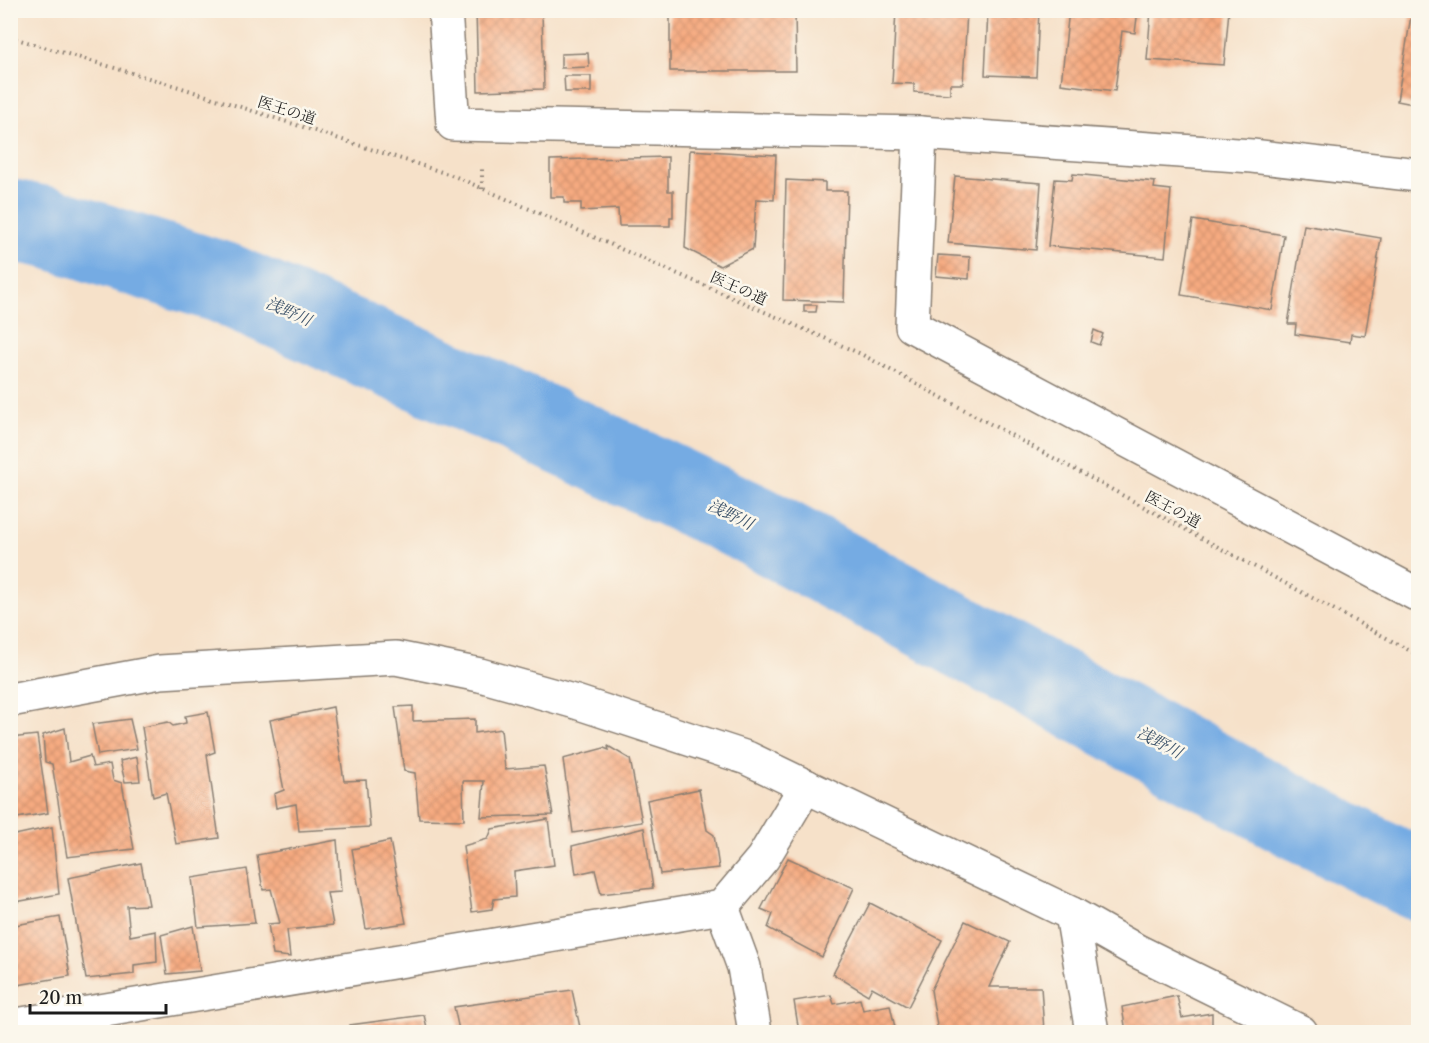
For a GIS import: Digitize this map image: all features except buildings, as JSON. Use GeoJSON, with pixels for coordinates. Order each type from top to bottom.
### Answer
{"type":"FeatureCollection","features":[{"type":"Feature","properties":{"kind":"street"},"geometry":{"type":"LineString","coordinates":[[446,10],[453,123],[920,133],[1252,156],[1419,176]]}},
{"type":"Feature","properties":{"kind":"street"},"geometry":{"type":"LineString","coordinates":[[920,133],[912,327],[1419,595]]}},
{"type":"Feature","properties":{"kind":"street"},"geometry":{"type":"LineString","coordinates":[[10,699],[160,672],[396,658],[480,675],[576,702],[747,758],[1072,914],[1137,951],[1301,1032]]}},
{"type":"Feature","properties":{"kind":"street"},"geometry":{"type":"LineString","coordinates":[[10,1026],[723,907],[764,858],[806,786]]}},
{"type":"Feature","properties":{"kind":"street"},"geometry":{"type":"LineString","coordinates":[[723,907],[744,967],[755,1032]]}},
{"type":"Feature","properties":{"kind":"street"},"geometry":{"type":"LineString","coordinates":[[1072,914],[1092,1032]]}},
{"type":"Feature","properties":{"kind":"path","name":"医王の道"},"geometry":{"type":"LineString","coordinates":[[10,37],[179,87],[454,176],[839,345],[1419,655]]}},
{"type":"Feature","properties":{"kind":"waterway","name":"浅野川"},"geometry":{"type":"LineString","coordinates":[[10,220],[50,228],[226,284],[515,412],[754,525],[1300,820],[1418,880]]}}]}
